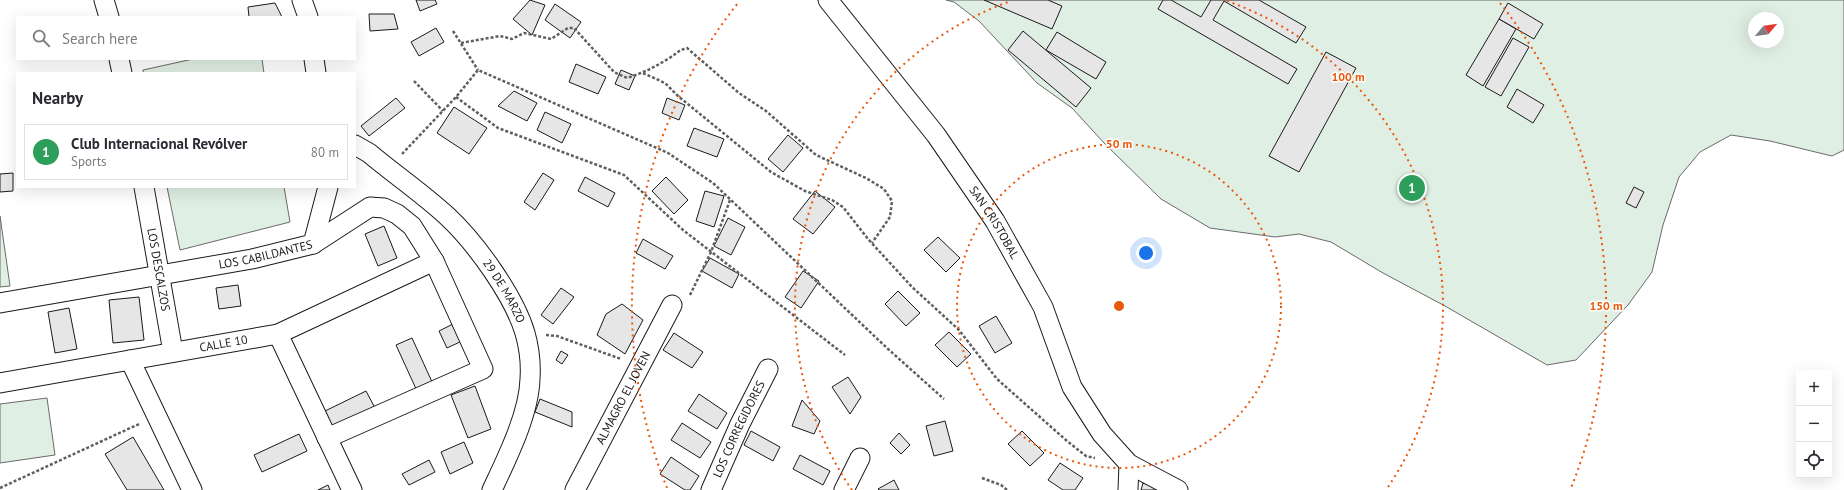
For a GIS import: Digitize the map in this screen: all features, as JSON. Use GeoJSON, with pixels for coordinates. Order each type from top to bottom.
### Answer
{"type":"FeatureCollection","features":[{"type":"Feature","properties":{"kind":"street"},"geometry":{"type":"LineString","coordinates":[[104,0],[108,16]]}},
{"type":"Feature","properties":{"kind":"street"},"geometry":{"type":"LineString","coordinates":[[302,0],[308,16]]}},
{"type":"Feature","properties":{"kind":"street","name":"SAN CRISTOBAL"},"geometry":{"type":"LineString","coordinates":[[828,0],[936,135],[995,220],[1043,307],[1072,387],[1102,434],[1129,464],[1178,490]]}},
{"type":"Feature","properties":{"kind":"street"},"geometry":{"type":"LineString","coordinates":[[119,60],[122,72]]}},
{"type":"Feature","properties":{"kind":"street"},"geometry":{"type":"LineString","coordinates":[[314,60],[316,72]]}},
{"type":"Feature","properties":{"kind":"street","name":"29 DE MARZO"},"geometry":{"type":"LineString","coordinates":[[356,146],[369,153],[447,216],[485,259],[503,288],[525,333],[530,356],[530,380],[523,413],[516,435],[492,490]]}},
{"type":"Feature","properties":{"kind":"street","name":"LOS DESCALZOS"},"geometry":{"type":"LineString","coordinates":[[144,188],[173,352]]}},
{"type":"Feature","properties":{"kind":"street","name":"LOS CABILDANTES"},"geometry":{"type":"LineString","coordinates":[[0,303],[160,276],[252,258],[313,244],[328,188]]}},
{"type":"Feature","properties":{"kind":"street"},"geometry":{"type":"LineString","coordinates":[[313,244],[370,207],[384,208],[397,214],[412,226],[434,261],[483,369],[327,438]]}},
{"type":"Feature","properties":{"kind":"street","name":"CALLE 10"},"geometry":{"type":"LineString","coordinates":[[0,383],[278,334],[434,261]]}},
{"type":"Feature","properties":{"kind":"street","name":"ALMAGRO EL JOVEN"},"geometry":{"type":"LineString","coordinates":[[575,490],[640,366],[680,302]]}},
{"type":"Feature","properties":{"kind":"street"},"geometry":{"type":"LineString","coordinates":[[278,334],[352,490]]}},
{"type":"Feature","properties":{"kind":"street"},"geometry":{"type":"LineString","coordinates":[[130,360],[192,490]]}},
{"type":"Feature","properties":{"kind":"street","name":"LOS CORREGIDORES"},"geometry":{"type":"LineString","coordinates":[[711,490],[740,424],[768,369]]}},
{"type":"Feature","properties":{"kind":"street"},"geometry":{"type":"LineString","coordinates":[[844,490],[860,458]]}},
{"type":"Feature","properties":{"kind":"street"},"geometry":{"type":"LineString","coordinates":[[1128,490],[1129,464]]}},
{"type":"Feature","properties":{"kind":"path"},"geometry":{"type":"LineString","coordinates":[[461,43],[500,36],[512,39],[524,33],[551,39],[568,28],[574,28],[614,72],[627,78],[643,73],[672,56],[680,49],[687,48],[739,93],[766,111],[816,155],[866,178],[884,189],[892,201],[890,217],[872,243]]}},
{"type":"Feature","properties":{"kind":"path"},"geometry":{"type":"LineString","coordinates":[[453,31],[478,70],[668,154],[714,183],[730,200],[888,349],[944,399]]}},
{"type":"Feature","properties":{"kind":"path"},"geometry":{"type":"LineString","coordinates":[[388,169],[456,97],[478,70]]}},
{"type":"Feature","properties":{"kind":"path"},"geometry":{"type":"LineString","coordinates":[[643,73],[666,83],[678,96],[772,172],[805,191],[832,200],[843,206],[872,243],[912,287],[959,330],[997,379],[1086,456],[1129,464]]}},
{"type":"Feature","properties":{"kind":"path"},"geometry":{"type":"LineString","coordinates":[[414,82],[443,111]]}},
{"type":"Feature","properties":{"kind":"path"},"geometry":{"type":"LineString","coordinates":[[456,97],[498,128],[624,176],[683,230],[845,355]]}},
{"type":"Feature","properties":{"kind":"path"},"geometry":{"type":"LineString","coordinates":[[680,302],[711,252],[730,200]]}},
{"type":"Feature","properties":{"kind":"path"},"geometry":{"type":"LineString","coordinates":[[525,333],[557,336],[640,366]]}},
{"type":"Feature","properties":{"kind":"path"},"geometry":{"type":"LineString","coordinates":[[0,488],[157,416]]}},
{"type":"Feature","properties":{"kind":"path"},"geometry":{"type":"LineString","coordinates":[[982,478],[1001,485],[1007,490]]}},
{"type":"Feature","properties":{"kind":"green space"},"geometry":{"type":"Polygon","coordinates":[[[946,0],[1844,0],[1844,150],[1832,156],[1770,141],[1731,135],[1700,152],[1679,177],[1663,225],[1652,272],[1628,305],[1576,360],[1547,365],[1445,306],[1383,273],[1331,242],[1299,234],[1275,237],[1210,228],[1161,199],[1105,144],[1072,108],[1037,83],[979,21],[954,2],[946,0]]]}},
{"type":"Feature","properties":{"kind":"green space"},"geometry":{"type":"Polygon","coordinates":[[[188,60],[262,60],[264,72],[143,72],[143,70],[188,60]]]}},
{"type":"Feature","properties":{"kind":"green space"},"geometry":{"type":"Polygon","coordinates":[[[167,188],[284,188],[290,222],[180,250],[167,188]]]}},
{"type":"Feature","properties":{"kind":"green space"},"geometry":{"type":"Polygon","coordinates":[[[0,216],[10,286],[0,287],[0,216]]]}},
{"type":"Feature","properties":{"kind":"green space"},"geometry":{"type":"Polygon","coordinates":[[[47,398],[55,455],[0,463],[0,404],[47,398]]]}},
{"type":"Feature","properties":{"kind":"building"},"geometry":{"type":"Polygon","coordinates":[[[416,0],[435,0],[437,4],[420,11],[416,0]]]}},
{"type":"Feature","properties":{"kind":"building"},"geometry":{"type":"Polygon","coordinates":[[[530,0],[545,5],[532,35],[513,19],[530,0]]]}},
{"type":"Feature","properties":{"kind":"building"},"geometry":{"type":"Polygon","coordinates":[[[984,0],[1048,0],[1062,6],[1052,29],[984,0]]]}},
{"type":"Feature","properties":{"kind":"building"},"geometry":{"type":"Polygon","coordinates":[[[1163,0],[1171,0],[1201,17],[1211,0],[1259,0],[1306,27],[1296,43],[1224,1],[1213,20],[1297,69],[1288,84],[1158,9],[1163,0]]]}},
{"type":"Feature","properties":{"kind":"building"},"geometry":{"type":"Polygon","coordinates":[[[275,3],[282,16],[249,16],[248,7],[275,3]]]}},
{"type":"Feature","properties":{"kind":"building"},"geometry":{"type":"Polygon","coordinates":[[[1508,3],[1543,24],[1534,39],[1499,19],[1508,3]]]}},
{"type":"Feature","properties":{"kind":"building"},"geometry":{"type":"Polygon","coordinates":[[[555,4],[581,22],[570,38],[545,20],[555,4]]]}},
{"type":"Feature","properties":{"kind":"building"},"geometry":{"type":"Polygon","coordinates":[[[369,14],[394,14],[398,29],[370,31],[369,14]]]}},
{"type":"Feature","properties":{"kind":"building"},"geometry":{"type":"Polygon","coordinates":[[[1499,19],[1516,29],[1483,86],[1466,75],[1499,19]]]}},
{"type":"Feature","properties":{"kind":"building"},"geometry":{"type":"Polygon","coordinates":[[[436,28],[444,42],[419,56],[411,42],[436,28]]]}},
{"type":"Feature","properties":{"kind":"building"},"geometry":{"type":"Polygon","coordinates":[[[1023,31],[1091,88],[1076,107],[1008,50],[1023,31]]]}},
{"type":"Feature","properties":{"kind":"building"},"geometry":{"type":"Polygon","coordinates":[[[1057,32],[1106,62],[1096,79],[1046,50],[1057,32]]]}},
{"type":"Feature","properties":{"kind":"building"},"geometry":{"type":"Polygon","coordinates":[[[1513,38],[1529,47],[1501,96],[1485,87],[1513,38]]]}},
{"type":"Feature","properties":{"kind":"building"},"geometry":{"type":"Polygon","coordinates":[[[1326,52],[1356,68],[1299,172],[1269,156],[1326,52]]]}},
{"type":"Feature","properties":{"kind":"building"},"geometry":{"type":"Polygon","coordinates":[[[576,64],[606,77],[598,94],[569,82],[576,64]]]}},
{"type":"Feature","properties":{"kind":"building"},"geometry":{"type":"Polygon","coordinates":[[[621,70],[635,76],[629,90],[615,84],[621,70]]]}},
{"type":"Feature","properties":{"kind":"building"},"geometry":{"type":"Polygon","coordinates":[[[1517,89],[1544,105],[1533,123],[1507,107],[1517,89]]]}},
{"type":"Feature","properties":{"kind":"building"},"geometry":{"type":"Polygon","coordinates":[[[514,91],[537,103],[527,121],[498,106],[514,91]]]}},
{"type":"Feature","properties":{"kind":"building"},"geometry":{"type":"Polygon","coordinates":[[[396,98],[405,108],[369,136],[361,126],[396,98]]]}},
{"type":"Feature","properties":{"kind":"building"},"geometry":{"type":"Polygon","coordinates":[[[667,98],[685,105],[679,120],[662,113],[667,98]]]}},
{"type":"Feature","properties":{"kind":"building"},"geometry":{"type":"Polygon","coordinates":[[[454,107],[487,128],[469,154],[437,133],[454,107]]]}},
{"type":"Feature","properties":{"kind":"building"},"geometry":{"type":"Polygon","coordinates":[[[545,112],[571,124],[562,143],[537,130],[545,112]]]}},
{"type":"Feature","properties":{"kind":"building"},"geometry":{"type":"Polygon","coordinates":[[[694,128],[724,139],[717,157],[687,146],[694,128]]]}},
{"type":"Feature","properties":{"kind":"building"},"geometry":{"type":"Polygon","coordinates":[[[788,135],[803,148],[783,172],[768,159],[788,135]]]}},
{"type":"Feature","properties":{"kind":"building"},"geometry":{"type":"Polygon","coordinates":[[[13,173],[13,191],[0,192],[0,174],[13,173]]]}},
{"type":"Feature","properties":{"kind":"building"},"geometry":{"type":"Polygon","coordinates":[[[543,173],[554,180],[535,210],[524,202],[543,173]]]}},
{"type":"Feature","properties":{"kind":"building"},"geometry":{"type":"Polygon","coordinates":[[[585,177],[615,193],[608,207],[578,191],[585,177]]]}},
{"type":"Feature","properties":{"kind":"building"},"geometry":{"type":"Polygon","coordinates":[[[666,177],[688,200],[674,214],[652,191],[666,177]]]}},
{"type":"Feature","properties":{"kind":"building"},"geometry":{"type":"Polygon","coordinates":[[[1634,187],[1644,192],[1636,208],[1626,203],[1634,187]]]}},
{"type":"Feature","properties":{"kind":"building"},"geometry":{"type":"Polygon","coordinates":[[[705,191],[724,196],[714,227],[696,221],[705,191]]]}},
{"type":"Feature","properties":{"kind":"building"},"geometry":{"type":"Polygon","coordinates":[[[815,191],[835,207],[813,234],[793,219],[815,191]]]}},
{"type":"Feature","properties":{"kind":"building"},"geometry":{"type":"Polygon","coordinates":[[[728,218],[745,227],[731,255],[714,246],[728,218]]]}},
{"type":"Feature","properties":{"kind":"building"},"geometry":{"type":"Polygon","coordinates":[[[384,226],[397,258],[378,266],[365,234],[384,226]]]}},
{"type":"Feature","properties":{"kind":"building"},"geometry":{"type":"Polygon","coordinates":[[[938,237],[960,258],[946,272],[924,250],[938,237]]]}},
{"type":"Feature","properties":{"kind":"building"},"geometry":{"type":"Polygon","coordinates":[[[643,239],[673,256],[665,269],[636,253],[643,239]]]}},
{"type":"Feature","properties":{"kind":"building"},"geometry":{"type":"Polygon","coordinates":[[[710,258],[739,274],[732,288],[702,271],[710,258]]]}},
{"type":"Feature","properties":{"kind":"building"},"geometry":{"type":"Polygon","coordinates":[[[803,271],[819,281],[801,308],[785,297],[803,271]]]}},
{"type":"Feature","properties":{"kind":"building"},"geometry":{"type":"Polygon","coordinates":[[[238,285],[241,306],[219,309],[216,288],[238,285]]]}},
{"type":"Feature","properties":{"kind":"building"},"geometry":{"type":"Polygon","coordinates":[[[561,288],[574,297],[553,324],[541,315],[561,288]]]}},
{"type":"Feature","properties":{"kind":"building"},"geometry":{"type":"Polygon","coordinates":[[[898,291],[920,313],[906,326],[885,304],[898,291]]]}},
{"type":"Feature","properties":{"kind":"building"},"geometry":{"type":"Polygon","coordinates":[[[139,297],[144,340],[113,343],[109,300],[139,297]]]}},
{"type":"Feature","properties":{"kind":"building"},"geometry":{"type":"Polygon","coordinates":[[[622,304],[643,320],[625,354],[597,335],[606,314],[622,304]]]}},
{"type":"Feature","properties":{"kind":"building"},"geometry":{"type":"Polygon","coordinates":[[[69,308],[77,349],[55,353],[48,312],[69,308]]]}},
{"type":"Feature","properties":{"kind":"building"},"geometry":{"type":"Polygon","coordinates":[[[996,316],[1012,343],[995,353],[979,326],[996,316]]]}},
{"type":"Feature","properties":{"kind":"building"},"geometry":{"type":"Polygon","coordinates":[[[453,324],[462,341],[447,348],[439,331],[453,324]]]}},
{"type":"Feature","properties":{"kind":"building"},"geometry":{"type":"Polygon","coordinates":[[[949,332],[971,354],[957,367],[935,345],[949,332]]]}},
{"type":"Feature","properties":{"kind":"building"},"geometry":{"type":"Polygon","coordinates":[[[674,333],[703,352],[692,368],[663,350],[674,333]]]}},
{"type":"Feature","properties":{"kind":"building"},"geometry":{"type":"Polygon","coordinates":[[[412,338],[433,384],[417,391],[396,345],[412,338]]]}},
{"type":"Feature","properties":{"kind":"building"},"geometry":{"type":"Polygon","coordinates":[[[561,351],[568,355],[562,364],[556,360],[561,351]]]}},
{"type":"Feature","properties":{"kind":"building"},"geometry":{"type":"Polygon","coordinates":[[[848,377],[861,397],[850,414],[832,387],[848,377]]]}},
{"type":"Feature","properties":{"kind":"building"},"geometry":{"type":"Polygon","coordinates":[[[475,386],[491,429],[468,438],[451,395],[475,386]]]}},
{"type":"Feature","properties":{"kind":"building"},"geometry":{"type":"Polygon","coordinates":[[[366,391],[375,408],[336,427],[330,426],[323,412],[366,391]]]}},
{"type":"Feature","properties":{"kind":"building"},"geometry":{"type":"Polygon","coordinates":[[[699,394],[727,413],[717,429],[688,411],[699,394]]]}},
{"type":"Feature","properties":{"kind":"building"},"geometry":{"type":"Polygon","coordinates":[[[540,399],[572,412],[572,427],[535,412],[540,399]]]}},
{"type":"Feature","properties":{"kind":"building"},"geometry":{"type":"Polygon","coordinates":[[[802,400],[820,421],[814,434],[792,426],[802,400]]]}},
{"type":"Feature","properties":{"kind":"building"},"geometry":{"type":"Polygon","coordinates":[[[945,421],[953,451],[934,456],[926,426],[945,421]]]}},
{"type":"Feature","properties":{"kind":"building"},"geometry":{"type":"Polygon","coordinates":[[[682,423],[711,442],[700,458],[671,440],[682,423]]]}},
{"type":"Feature","properties":{"kind":"building"},"geometry":{"type":"Polygon","coordinates":[[[751,431],[780,447],[773,461],[744,445],[751,431]]]}},
{"type":"Feature","properties":{"kind":"building"},"geometry":{"type":"Polygon","coordinates":[[[1022,431],[1044,453],[1030,466],[1008,444],[1022,431]]]}},
{"type":"Feature","properties":{"kind":"building"},"geometry":{"type":"Polygon","coordinates":[[[899,433],[910,445],[901,454],[890,443],[899,433]]]}},
{"type":"Feature","properties":{"kind":"building"},"geometry":{"type":"Polygon","coordinates":[[[299,434],[307,451],[262,472],[254,455],[299,434]]]}},
{"type":"Feature","properties":{"kind":"building"},"geometry":{"type":"Polygon","coordinates":[[[133,437],[164,490],[127,490],[105,454],[133,437]]]}},
{"type":"Feature","properties":{"kind":"building"},"geometry":{"type":"Polygon","coordinates":[[[464,442],[473,463],[450,474],[441,452],[464,442]]]}},
{"type":"Feature","properties":{"kind":"building"},"geometry":{"type":"Polygon","coordinates":[[[800,455],[830,471],[823,485],[793,469],[800,455]]]}},
{"type":"Feature","properties":{"kind":"building"},"geometry":{"type":"Polygon","coordinates":[[[671,457],[699,476],[690,490],[685,490],[660,474],[671,457]]]}},
{"type":"Feature","properties":{"kind":"building"},"geometry":{"type":"Polygon","coordinates":[[[429,460],[435,472],[409,485],[402,474],[429,460]]]}},
{"type":"Feature","properties":{"kind":"building"},"geometry":{"type":"Polygon","coordinates":[[[1060,463],[1083,478],[1075,490],[1063,490],[1048,480],[1060,463]]]}},
{"type":"Feature","properties":{"kind":"building"},"geometry":{"type":"Polygon","coordinates":[[[894,480],[899,490],[878,489],[894,480]]]}},
{"type":"Feature","properties":{"kind":"building"},"geometry":{"type":"Polygon","coordinates":[[[1143,483],[1161,489],[1161,490],[1141,490],[1143,483]]]}},
{"type":"Feature","properties":{"kind":"building"},"geometry":{"type":"Polygon","coordinates":[[[328,485],[330,490],[318,490],[328,485]]]}},
{"type":"Feature","properties":{"kind":"place","name":"Club Internacional Revólver"},"geometry":{"type":"Point","coordinates":[1412,188]}}]}
